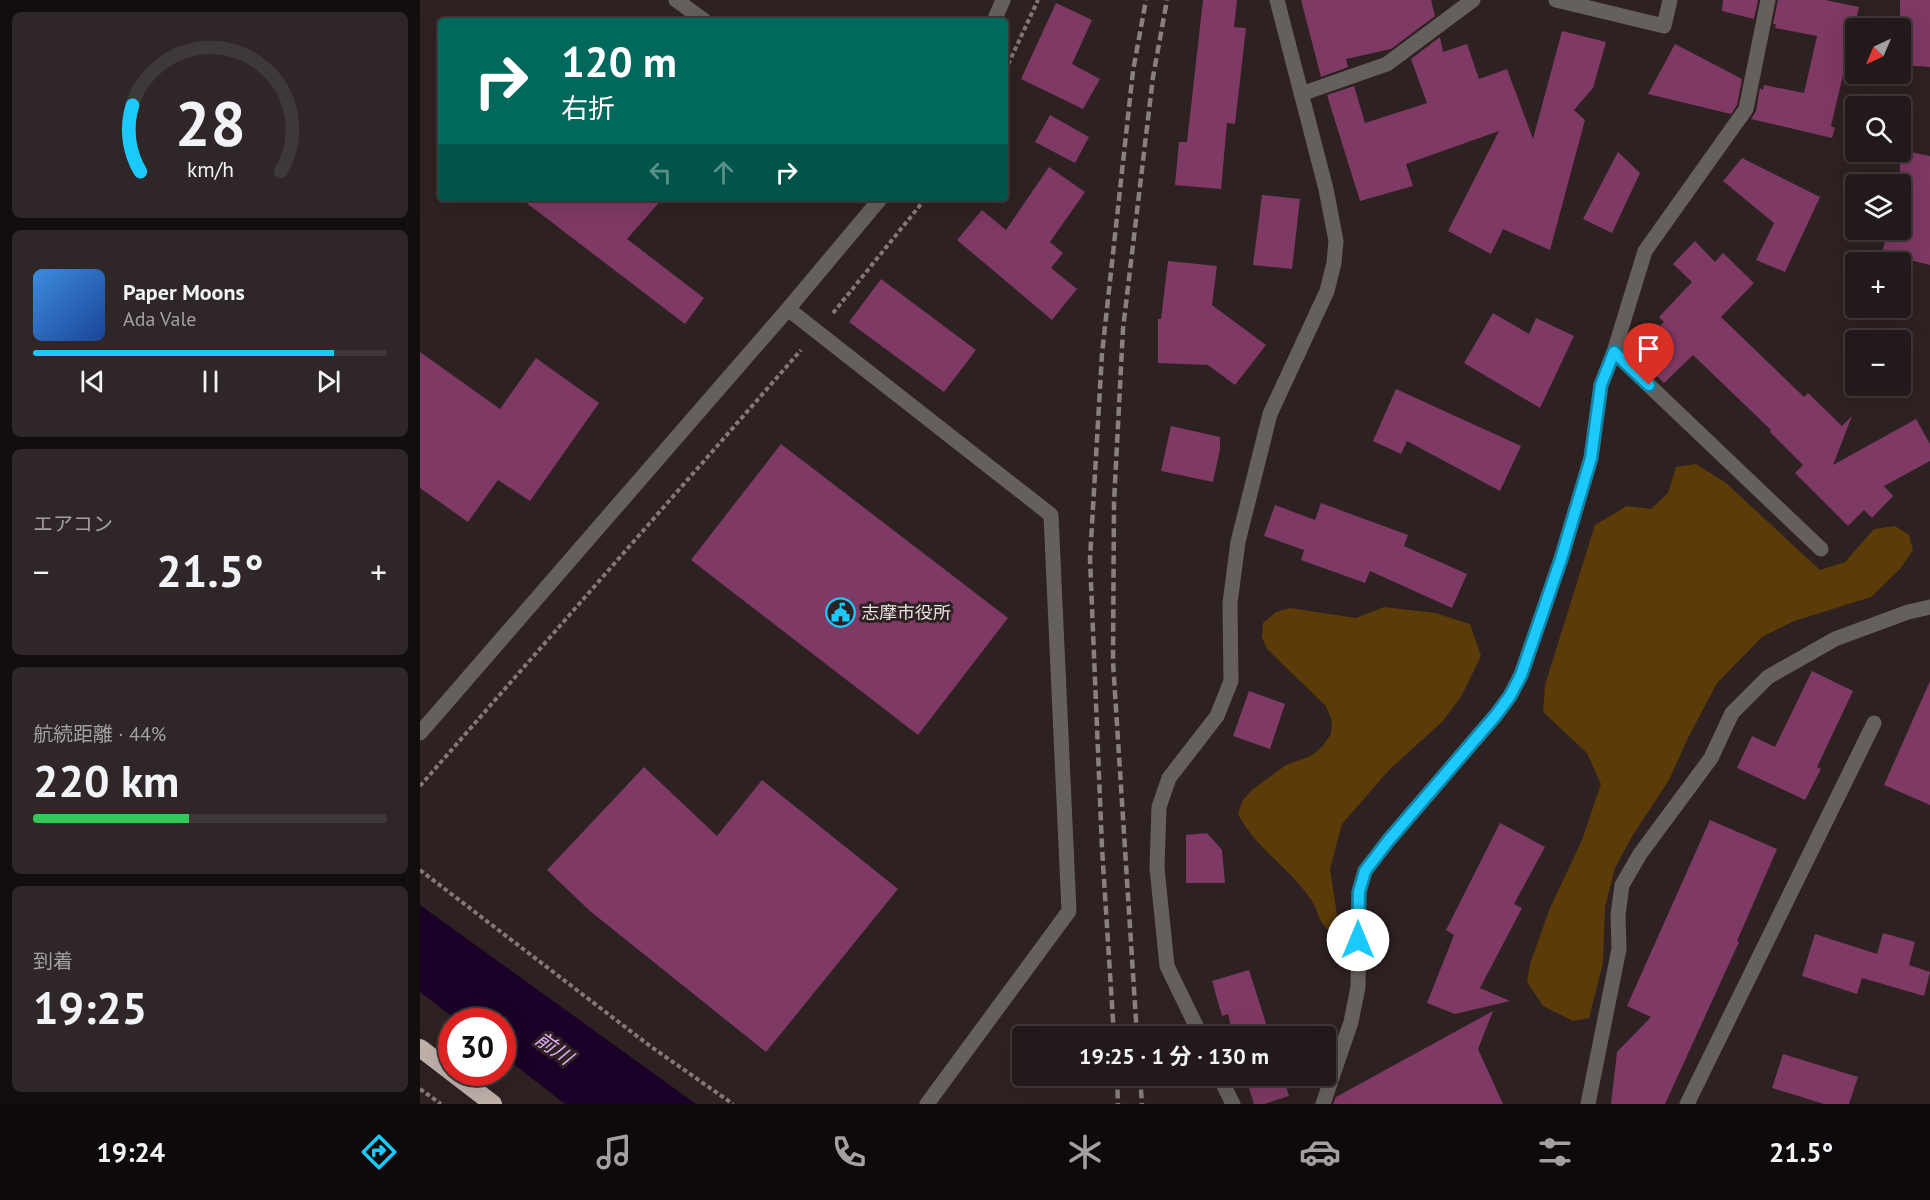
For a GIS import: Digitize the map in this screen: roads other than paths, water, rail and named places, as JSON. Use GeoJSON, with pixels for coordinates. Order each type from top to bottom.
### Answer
{"type":"FeatureCollection","features":[{"type":"Feature","properties":{"kind":"highway"},"geometry":{"type":"LineString","coordinates":[[420,1048],[493,1104]]}},
{"type":"Feature","properties":{"kind":"street"},"geometry":{"type":"LineString","coordinates":[[676,0],[692,5],[703,18]]}},
{"type":"Feature","properties":{"kind":"street"},"geometry":{"type":"LineString","coordinates":[[995,18],[1003,0]]}},
{"type":"Feature","properties":{"kind":"street"},"geometry":{"type":"LineString","coordinates":[[1196,1026],[1167,966],[1157,868],[1159,807],[1170,778],[1217,716],[1231,681],[1230,603],[1238,542],[1252,481],[1270,414],[1327,291],[1334,263],[1336,241],[1326,189],[1277,0]]}},
{"type":"Feature","properties":{"kind":"street"},"geometry":{"type":"LineString","coordinates":[[1301,94],[1387,64],[1473,0]]}},
{"type":"Feature","properties":{"kind":"street"},"geometry":{"type":"LineString","coordinates":[[1556,0],[1664,26],[1670,0]]}},
{"type":"Feature","properties":{"kind":"street"},"geometry":{"type":"LineString","coordinates":[[1323,1104],[1351,1022],[1358,987],[1359,892],[1365,871],[1496,715],[1510,696],[1521,675],[1561,559],[1591,458],[1601,385],[1614,352],[1645,251],[1746,109],[1768,0]]}},
{"type":"Feature","properties":{"kind":"street"},"geometry":{"type":"LineString","coordinates":[[420,733],[788,309],[878,201]]}},
{"type":"Feature","properties":{"kind":"street"},"geometry":{"type":"LineString","coordinates":[[788,309],[1051,515],[1069,911],[927,1104]]}},
{"type":"Feature","properties":{"kind":"street"},"geometry":{"type":"LineString","coordinates":[[1614,352],[1821,549]]}},
{"type":"Feature","properties":{"kind":"street"},"geometry":{"type":"LineString","coordinates":[[1588,1104],[1619,949],[1618,915],[1622,885],[1653,835],[1711,758],[1732,713],[1768,677],[1835,639],[1908,612],[1930,607]]}},
{"type":"Feature","properties":{"kind":"street"},"geometry":{"type":"LineString","coordinates":[[1687,1104],[1874,723]]}},
{"type":"Feature","properties":{"kind":"street"},"geometry":{"type":"LineString","coordinates":[[1224,1086],[1233,1104]]}},
{"type":"Feature","properties":{"kind":"water","name":"前川"},"geometry":{"type":"Polygon","coordinates":[[[420,905],[696,1104],[565,1104],[516,1066],[516,1008],[441,1008],[420,992],[420,905]]]}},
{"type":"Feature","properties":{"kind":"railway"},"geometry":{"type":"LineString","coordinates":[[1113,1026],[1102,848],[1090,559],[1102,354],[1133,71],[1146,0]]}},
{"type":"Feature","properties":{"kind":"railway"},"geometry":{"type":"LineString","coordinates":[[1136,1026],[1113,662],[1114,502],[1123,329],[1153,77],[1167,0]]}},
{"type":"Feature","properties":{"kind":"railway"},"geometry":{"type":"LineString","coordinates":[[1117,1086],[1118,1104]]}},
{"type":"Feature","properties":{"kind":"railway"},"geometry":{"type":"LineString","coordinates":[[1141,1086],[1142,1104]]}},
{"type":"Feature","properties":{"kind":"place","name":"志摩市役所"},"geometry":{"type":"Point","coordinates":[840,613]}}]}
